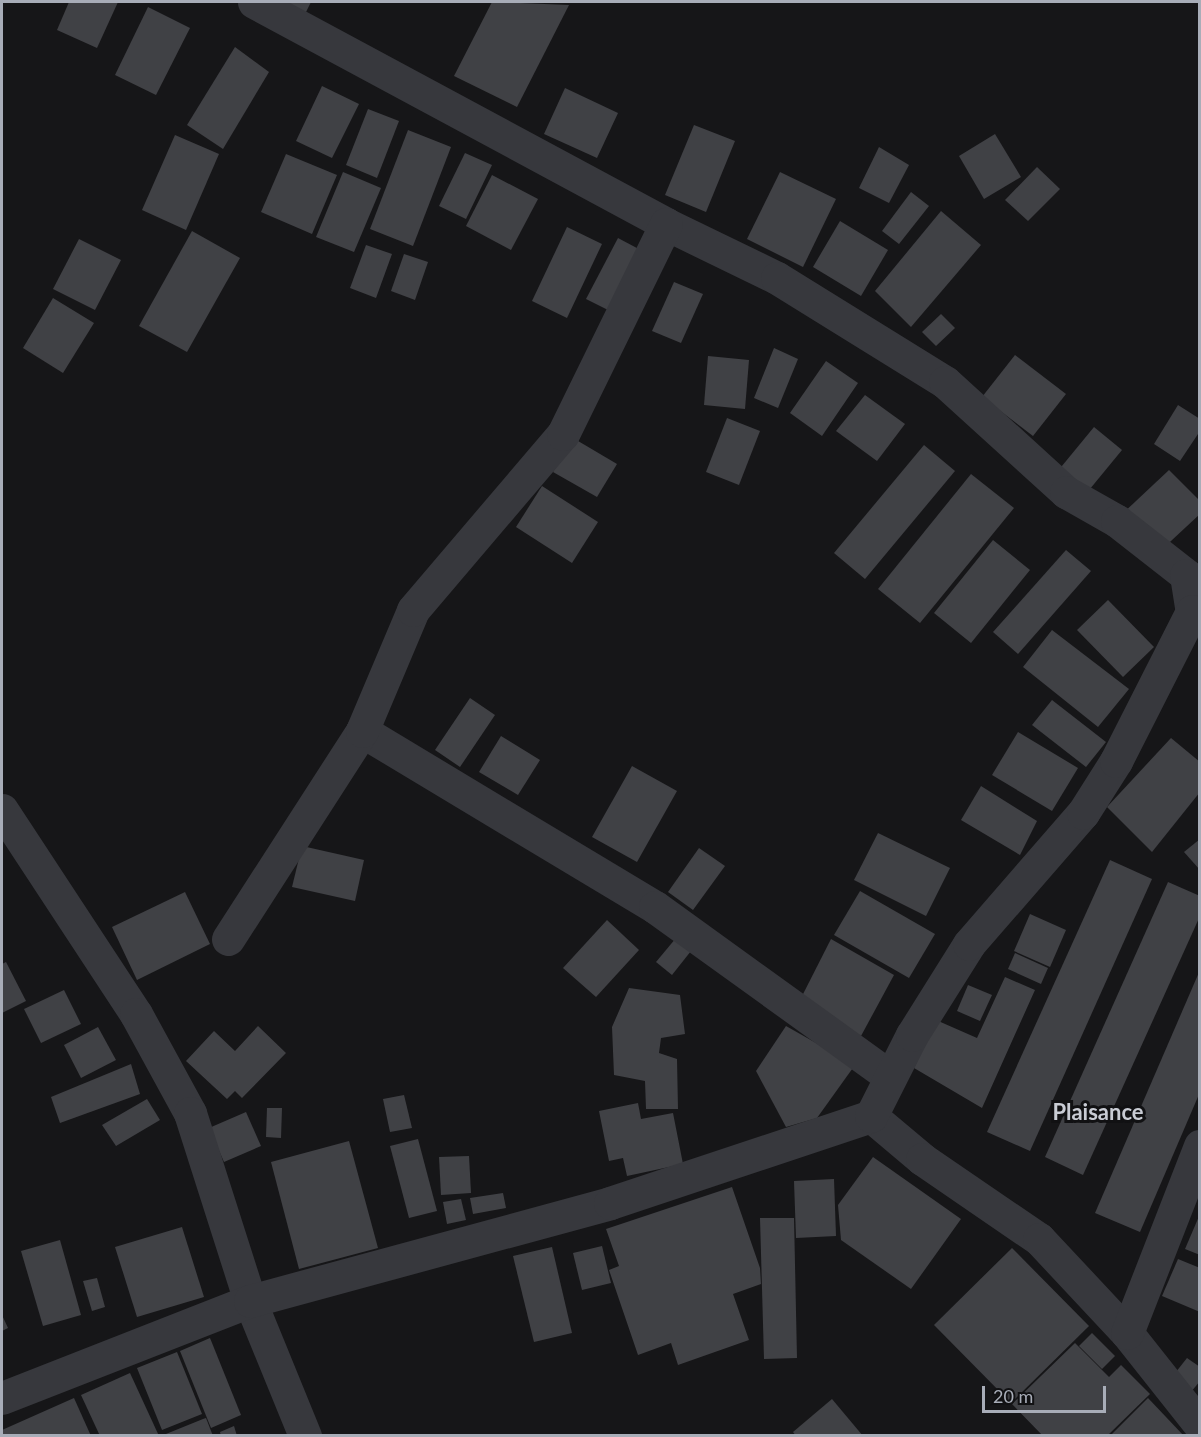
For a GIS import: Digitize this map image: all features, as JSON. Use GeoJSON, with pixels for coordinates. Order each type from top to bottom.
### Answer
{"type":"FeatureCollection","features":[{"type":"Feature","properties":{"kind":"street"},"geometry":{"type":"LineString","coordinates":[[2,1398],[249,1301],[610,1203],[871,1116],[889,1076],[969,944],[1083,813],[1116,761],[1196,614],[1186,576],[1117,521],[1066,492],[945,381],[777,278],[666,224],[254,2]]}},
{"type":"Feature","properties":{"kind":"street"},"geometry":{"type":"LineString","coordinates":[[228,939],[362,731],[413,610],[563,434],[666,224]]}},
{"type":"Feature","properties":{"kind":"street"},"geometry":{"type":"LineString","coordinates":[[362,731],[655,907],[889,1076]]}},
{"type":"Feature","properties":{"kind":"street"},"geometry":{"type":"LineString","coordinates":[[2,810],[136,1014],[190,1113],[249,1301],[305,1436]]}},
{"type":"Feature","properties":{"kind":"street"},"geometry":{"type":"LineString","coordinates":[[871,1116],[922,1159],[1039,1239],[1127,1333],[1200,1425]]}},
{"type":"Feature","properties":{"kind":"street"},"geometry":{"type":"LineString","coordinates":[[1127,1333],[1200,1146]]}},
{"type":"Feature","properties":{"kind":"building"},"geometry":{"type":"Polygon","coordinates":[[[69,2],[118,2],[97,48],[57,30],[69,2]]]}},
{"type":"Feature","properties":{"kind":"building"},"geometry":{"type":"Polygon","coordinates":[[[280,2],[311,2],[305,14],[280,2]]]}},
{"type":"Feature","properties":{"kind":"building"},"geometry":{"type":"Polygon","coordinates":[[[492,2],[569,5],[517,107],[454,76],[492,2]]]}},
{"type":"Feature","properties":{"kind":"building"},"geometry":{"type":"Polygon","coordinates":[[[148,7],[190,28],[156,95],[115,75],[148,7]]]}},
{"type":"Feature","properties":{"kind":"building"},"geometry":{"type":"Polygon","coordinates":[[[235,47],[269,72],[223,149],[187,125],[235,47]]]}},
{"type":"Feature","properties":{"kind":"building"},"geometry":{"type":"Polygon","coordinates":[[[322,86],[359,104],[332,158],[296,141],[322,86]]]}},
{"type":"Feature","properties":{"kind":"building"},"geometry":{"type":"Polygon","coordinates":[[[565,88],[618,113],[597,158],[544,134],[565,88]]]}},
{"type":"Feature","properties":{"kind":"building"},"geometry":{"type":"Polygon","coordinates":[[[368,109],[399,121],[377,178],[346,165],[368,109]]]}},
{"type":"Feature","properties":{"kind":"building"},"geometry":{"type":"Polygon","coordinates":[[[694,125],[735,141],[706,212],[665,195],[694,125]]]}},
{"type":"Feature","properties":{"kind":"building"},"geometry":{"type":"Polygon","coordinates":[[[408,130],[451,147],[413,246],[370,229],[408,130]]]}},
{"type":"Feature","properties":{"kind":"building"},"geometry":{"type":"Polygon","coordinates":[[[995,134],[1021,177],[984,199],[959,156],[995,134]]]}},
{"type":"Feature","properties":{"kind":"building"},"geometry":{"type":"Polygon","coordinates":[[[175,135],[219,154],[186,230],[142,210],[175,135]]]}},
{"type":"Feature","properties":{"kind":"building"},"geometry":{"type":"Polygon","coordinates":[[[879,147],[909,165],[889,203],[859,188],[879,147]]]}},
{"type":"Feature","properties":{"kind":"building"},"geometry":{"type":"Polygon","coordinates":[[[465,153],[492,165],[466,219],[439,206],[465,153]]]}},
{"type":"Feature","properties":{"kind":"building"},"geometry":{"type":"Polygon","coordinates":[[[286,154],[337,175],[312,234],[261,212],[286,154]]]}},
{"type":"Feature","properties":{"kind":"building"},"geometry":{"type":"Polygon","coordinates":[[[1037,167],[1060,189],[1028,221],[1005,200],[1037,167]]]}},
{"type":"Feature","properties":{"kind":"building"},"geometry":{"type":"Polygon","coordinates":[[[343,172],[381,188],[354,252],[316,237],[343,172]]]}},
{"type":"Feature","properties":{"kind":"building"},"geometry":{"type":"Polygon","coordinates":[[[780,172],[836,199],[803,267],[747,239],[780,172]]]}},
{"type":"Feature","properties":{"kind":"building"},"geometry":{"type":"Polygon","coordinates":[[[492,175],[538,199],[511,250],[466,226],[492,175]]]}},
{"type":"Feature","properties":{"kind":"building"},"geometry":{"type":"Polygon","coordinates":[[[911,192],[929,206],[899,244],[882,231],[911,192]]]}},
{"type":"Feature","properties":{"kind":"building"},"geometry":{"type":"Polygon","coordinates":[[[941,211],[981,245],[911,327],[875,291],[941,211]]]}},
{"type":"Feature","properties":{"kind":"building"},"geometry":{"type":"Polygon","coordinates":[[[840,221],[888,250],[861,296],[813,267],[840,221]]]}},
{"type":"Feature","properties":{"kind":"building"},"geometry":{"type":"Polygon","coordinates":[[[567,227],[602,244],[567,318],[532,301],[567,227]]]}},
{"type":"Feature","properties":{"kind":"building"},"geometry":{"type":"Polygon","coordinates":[[[192,231],[240,258],[187,352],[139,326],[192,231]]]}},
{"type":"Feature","properties":{"kind":"building"},"geometry":{"type":"Polygon","coordinates":[[[618,238],[650,255],[618,315],[586,299],[618,238]]]}},
{"type":"Feature","properties":{"kind":"building"},"geometry":{"type":"Polygon","coordinates":[[[79,239],[121,260],[95,310],[53,289],[79,239]]]}},
{"type":"Feature","properties":{"kind":"building"},"geometry":{"type":"Polygon","coordinates":[[[366,245],[392,254],[376,298],[350,288],[366,245]]]}},
{"type":"Feature","properties":{"kind":"building"},"geometry":{"type":"Polygon","coordinates":[[[404,254],[428,262],[415,300],[391,291],[404,254]]]}},
{"type":"Feature","properties":{"kind":"building"},"geometry":{"type":"Polygon","coordinates":[[[674,282],[703,294],[681,343],[652,331],[674,282]]]}},
{"type":"Feature","properties":{"kind":"building"},"geometry":{"type":"Polygon","coordinates":[[[53,298],[94,323],[63,373],[23,348],[53,298]]]}},
{"type":"Feature","properties":{"kind":"building"},"geometry":{"type":"Polygon","coordinates":[[[941,314],[955,328],[936,346],[922,332],[941,314]]]}},
{"type":"Feature","properties":{"kind":"building"},"geometry":{"type":"Polygon","coordinates":[[[774,348],[798,359],[778,408],[754,398],[774,348]]]}},
{"type":"Feature","properties":{"kind":"building"},"geometry":{"type":"Polygon","coordinates":[[[1015,355],[1066,394],[1033,436],[982,397],[1015,355]]]}},
{"type":"Feature","properties":{"kind":"building"},"geometry":{"type":"Polygon","coordinates":[[[708,356],[749,360],[745,409],[704,405],[708,356]]]}},
{"type":"Feature","properties":{"kind":"building"},"geometry":{"type":"Polygon","coordinates":[[[826,361],[858,383],[822,436],[790,413],[826,361]]]}},
{"type":"Feature","properties":{"kind":"building"},"geometry":{"type":"Polygon","coordinates":[[[865,395],[905,424],[877,461],[836,431],[865,395]]]}},
{"type":"Feature","properties":{"kind":"building"},"geometry":{"type":"Polygon","coordinates":[[[1178,405],[1200,419],[1200,431],[1180,461],[1154,444],[1178,405]]]}},
{"type":"Feature","properties":{"kind":"building"},"geometry":{"type":"Polygon","coordinates":[[[727,418],[760,431],[739,485],[706,472],[727,418]]]}},
{"type":"Feature","properties":{"kind":"building"},"geometry":{"type":"Polygon","coordinates":[[[1094,427],[1122,450],[1085,495],[1057,472],[1094,427]]]}},
{"type":"Feature","properties":{"kind":"building"},"geometry":{"type":"Polygon","coordinates":[[[573,438],[617,464],[597,497],[553,472],[573,438]]]}},
{"type":"Feature","properties":{"kind":"building"},"geometry":{"type":"Polygon","coordinates":[[[924,445],[955,471],[865,579],[834,553],[924,445]]]}},
{"type":"Feature","properties":{"kind":"building"},"geometry":{"type":"Polygon","coordinates":[[[1169,470],[1200,501],[1200,514],[1157,554],[1120,516],[1169,470]]]}},
{"type":"Feature","properties":{"kind":"building"},"geometry":{"type":"Polygon","coordinates":[[[971,474],[1014,508],[920,623],[878,589],[971,474]]]}},
{"type":"Feature","properties":{"kind":"building"},"geometry":{"type":"Polygon","coordinates":[[[542,486],[598,522],[572,563],[516,527],[542,486]]]}},
{"type":"Feature","properties":{"kind":"building"},"geometry":{"type":"Polygon","coordinates":[[[993,540],[1030,570],[971,643],[934,613],[993,540]]]}},
{"type":"Feature","properties":{"kind":"building"},"geometry":{"type":"Polygon","coordinates":[[[1066,550],[1091,571],[1018,654],[993,632],[1066,550]]]}},
{"type":"Feature","properties":{"kind":"building"},"geometry":{"type":"Polygon","coordinates":[[[1108,600],[1154,647],[1123,677],[1077,630],[1108,600]]]}},
{"type":"Feature","properties":{"kind":"building"},"geometry":{"type":"Polygon","coordinates":[[[1052,630],[1129,689],[1098,727],[1023,667],[1052,630]]]}},
{"type":"Feature","properties":{"kind":"building"},"geometry":{"type":"Polygon","coordinates":[[[470,698],[495,715],[460,767],[435,750],[470,698]]]}},
{"type":"Feature","properties":{"kind":"building"},"geometry":{"type":"Polygon","coordinates":[[[1052,700],[1106,742],[1086,767],[1032,725],[1052,700]]]}},
{"type":"Feature","properties":{"kind":"building"},"geometry":{"type":"Polygon","coordinates":[[[1018,732],[1078,768],[1052,811],[992,775],[1018,732]]]}},
{"type":"Feature","properties":{"kind":"building"},"geometry":{"type":"Polygon","coordinates":[[[501,736],[540,760],[518,795],[479,772],[501,736]]]}},
{"type":"Feature","properties":{"kind":"building"},"geometry":{"type":"Polygon","coordinates":[[[1171,738],[1200,762],[1200,792],[1152,852],[1107,807],[1171,738]]]}},
{"type":"Feature","properties":{"kind":"building"},"geometry":{"type":"Polygon","coordinates":[[[632,766],[677,791],[637,862],[592,837],[632,766]]]}},
{"type":"Feature","properties":{"kind":"building"},"geometry":{"type":"Polygon","coordinates":[[[981,786],[1037,821],[1020,855],[961,820],[981,786]]]}},
{"type":"Feature","properties":{"kind":"building"},"geometry":{"type":"Polygon","coordinates":[[[878,833],[950,868],[926,916],[854,880],[878,833]]]}},
{"type":"Feature","properties":{"kind":"building"},"geometry":{"type":"Polygon","coordinates":[[[1200,839],[1200,870],[1184,852],[1200,839]]]}},
{"type":"Feature","properties":{"kind":"building"},"geometry":{"type":"Polygon","coordinates":[[[302,846],[364,860],[355,901],[292,887],[302,846]]]}},
{"type":"Feature","properties":{"kind":"building"},"geometry":{"type":"Polygon","coordinates":[[[699,848],[725,866],[693,910],[668,892],[699,848]]]}},
{"type":"Feature","properties":{"kind":"building"},"geometry":{"type":"Polygon","coordinates":[[[1110,860],[1152,879],[1030,1151],[987,1132],[1110,860]]]}},
{"type":"Feature","properties":{"kind":"building"},"geometry":{"type":"Polygon","coordinates":[[[1168,882],[1200,896],[1200,916],[1083,1175],[1045,1157],[1168,882]]]}},
{"type":"Feature","properties":{"kind":"building"},"geometry":{"type":"Polygon","coordinates":[[[860,891],[935,934],[909,978],[834,935],[860,891]]]}},
{"type":"Feature","properties":{"kind":"building"},"geometry":{"type":"Polygon","coordinates":[[[185,892],[210,944],[137,980],[112,927],[185,892]]]}},
{"type":"Feature","properties":{"kind":"building"},"geometry":{"type":"Polygon","coordinates":[[[1030,914],[1066,930],[1050,967],[1014,951],[1030,914]]]}},
{"type":"Feature","properties":{"kind":"building"},"geometry":{"type":"Polygon","coordinates":[[[607,920],[639,950],[596,997],[563,968],[607,920]]]}},
{"type":"Feature","properties":{"kind":"building"},"geometry":{"type":"Polygon","coordinates":[[[676,938],[691,951],[672,975],[656,962],[676,938]]]}},
{"type":"Feature","properties":{"kind":"building"},"geometry":{"type":"Polygon","coordinates":[[[831,939],[894,975],[861,1036],[799,1002],[831,939]]]}},
{"type":"Feature","properties":{"kind":"building"},"geometry":{"type":"Polygon","coordinates":[[[1015,953],[1048,968],[1041,984],[1008,969],[1015,953]]]}},
{"type":"Feature","properties":{"kind":"building"},"geometry":{"type":"Polygon","coordinates":[[[6,962],[26,1001],[2,1013],[2,964],[6,962]]]}},
{"type":"Feature","properties":{"kind":"building"},"geometry":{"type":"Polygon","coordinates":[[[1200,970],[1200,1092],[1140,1232],[1095,1213],[1200,970]]]}},
{"type":"Feature","properties":{"kind":"building"},"geometry":{"type":"Polygon","coordinates":[[[1005,977],[1035,990],[982,1108],[914,1068],[936,1020],[977,1038],[1005,977]]]}},
{"type":"Feature","properties":{"kind":"building"},"geometry":{"type":"Polygon","coordinates":[[[968,985],[992,995],[980,1021],[957,1011],[968,985]]]}},
{"type":"Feature","properties":{"kind":"building"},"geometry":{"type":"Polygon","coordinates":[[[629,988],[680,995],[685,1034],[661,1038],[659,1053],[677,1059],[678,1109],[646,1109],[645,1081],[614,1075],[612,1027],[629,988]]]}},
{"type":"Feature","properties":{"kind":"building"},"geometry":{"type":"Polygon","coordinates":[[[64,990],[81,1024],[41,1043],[24,1009],[64,990]]]}},
{"type":"Feature","properties":{"kind":"building"},"geometry":{"type":"Polygon","coordinates":[[[258,1026],[286,1053],[242,1098],[235,1091],[227,1099],[186,1061],[214,1031],[235,1051],[258,1026]]]}},
{"type":"Feature","properties":{"kind":"building"},"geometry":{"type":"Polygon","coordinates":[[[786,1026],[855,1065],[817,1118],[786,1127],[756,1071],[786,1026]]]}},
{"type":"Feature","properties":{"kind":"building"},"geometry":{"type":"Polygon","coordinates":[[[98,1027],[116,1060],[81,1078],[64,1045],[98,1027]]]}},
{"type":"Feature","properties":{"kind":"building"},"geometry":{"type":"Polygon","coordinates":[[[131,1064],[140,1094],[60,1123],[51,1097],[131,1064]]]}},
{"type":"Feature","properties":{"kind":"building"},"geometry":{"type":"Polygon","coordinates":[[[404,1095],[412,1128],[390,1132],[383,1099],[404,1095]]]}},
{"type":"Feature","properties":{"kind":"building"},"geometry":{"type":"Polygon","coordinates":[[[147,1099],[160,1120],[116,1146],[102,1125],[147,1099]]]}},
{"type":"Feature","properties":{"kind":"building"},"geometry":{"type":"Polygon","coordinates":[[[638,1103],[641,1119],[673,1113],[683,1164],[627,1176],[623,1158],[609,1161],[599,1111],[638,1103]]]}},
{"type":"Feature","properties":{"kind":"building"},"geometry":{"type":"Polygon","coordinates":[[[267,1108],[282,1108],[281,1138],[266,1137],[267,1108]]]}},
{"type":"Feature","properties":{"kind":"building"},"geometry":{"type":"Polygon","coordinates":[[[246,1112],[261,1146],[224,1162],[209,1128],[246,1112]]]}},
{"type":"Feature","properties":{"kind":"building"},"geometry":{"type":"Polygon","coordinates":[[[418,1139],[437,1211],[409,1218],[390,1146],[418,1139]]]}},
{"type":"Feature","properties":{"kind":"building"},"geometry":{"type":"Polygon","coordinates":[[[349,1141],[378,1248],[299,1269],[271,1162],[349,1141]]]}},
{"type":"Feature","properties":{"kind":"building"},"geometry":{"type":"Polygon","coordinates":[[[469,1156],[471,1193],[441,1195],[439,1157],[469,1156]]]}},
{"type":"Feature","properties":{"kind":"building"},"geometry":{"type":"Polygon","coordinates":[[[873,1157],[961,1219],[911,1289],[841,1240],[838,1205],[873,1157]]]}},
{"type":"Feature","properties":{"kind":"building"},"geometry":{"type":"Polygon","coordinates":[[[834,1179],[836,1236],[796,1238],[794,1181],[834,1179]]]}},
{"type":"Feature","properties":{"kind":"building"},"geometry":{"type":"Polygon","coordinates":[[[732,1187],[760,1268],[761,1284],[733,1294],[749,1340],[678,1365],[671,1343],[638,1355],[609,1270],[619,1266],[606,1229],[732,1187]]]}},
{"type":"Feature","properties":{"kind":"building"},"geometry":{"type":"Polygon","coordinates":[[[503,1193],[506,1208],[473,1214],[470,1198],[503,1193]]]}},
{"type":"Feature","properties":{"kind":"building"},"geometry":{"type":"Polygon","coordinates":[[[461,1199],[466,1220],[447,1224],[443,1202],[461,1199]]]}},
{"type":"Feature","properties":{"kind":"building"},"geometry":{"type":"Polygon","coordinates":[[[1200,1214],[1200,1255],[1185,1249],[1200,1214]]]}},
{"type":"Feature","properties":{"kind":"building"},"geometry":{"type":"Polygon","coordinates":[[[760,1218],[794,1218],[797,1358],[764,1359],[760,1218]]]}},
{"type":"Feature","properties":{"kind":"building"},"geometry":{"type":"Polygon","coordinates":[[[182,1227],[204,1297],[137,1317],[115,1247],[182,1227]]]}},
{"type":"Feature","properties":{"kind":"building"},"geometry":{"type":"Polygon","coordinates":[[[60,1240],[81,1315],[43,1326],[21,1251],[60,1240]]]}},
{"type":"Feature","properties":{"kind":"building"},"geometry":{"type":"Polygon","coordinates":[[[602,1246],[611,1283],[582,1290],[573,1253],[602,1246]]]}},
{"type":"Feature","properties":{"kind":"building"},"geometry":{"type":"Polygon","coordinates":[[[552,1247],[572,1333],[534,1342],[513,1256],[552,1247]]]}},
{"type":"Feature","properties":{"kind":"building"},"geometry":{"type":"Polygon","coordinates":[[[1012,1248],[1089,1326],[1011,1403],[934,1325],[1012,1248]]]}},
{"type":"Feature","properties":{"kind":"building"},"geometry":{"type":"Polygon","coordinates":[[[1178,1259],[1200,1268],[1200,1312],[1162,1296],[1178,1259]]]}},
{"type":"Feature","properties":{"kind":"building"},"geometry":{"type":"Polygon","coordinates":[[[97,1278],[105,1307],[92,1311],[83,1281],[97,1278]]]}},
{"type":"Feature","properties":{"kind":"building"},"geometry":{"type":"Polygon","coordinates":[[[2,1315],[8,1328],[2,1331],[2,1315]]]}},
{"type":"Feature","properties":{"kind":"building"},"geometry":{"type":"Polygon","coordinates":[[[1092,1333],[1115,1356],[1102,1369],[1079,1346],[1092,1333]]]}},
{"type":"Feature","properties":{"kind":"building"},"geometry":{"type":"Polygon","coordinates":[[[210,1338],[241,1415],[211,1428],[180,1351],[210,1338]]]}},
{"type":"Feature","properties":{"kind":"building"},"geometry":{"type":"Polygon","coordinates":[[[1075,1343],[1109,1377],[1121,1365],[1150,1394],[1107,1436],[1043,1436],[1012,1404],[1075,1343]]]}},
{"type":"Feature","properties":{"kind":"building"},"geometry":{"type":"Polygon","coordinates":[[[177,1352],[202,1414],[162,1430],[137,1368],[177,1352]]]}},
{"type":"Feature","properties":{"kind":"building"},"geometry":{"type":"Polygon","coordinates":[[[1187,1358],[1200,1367],[1200,1381],[1191,1392],[1172,1377],[1187,1358]]]}},
{"type":"Feature","properties":{"kind":"building"},"geometry":{"type":"Polygon","coordinates":[[[130,1373],[159,1436],[100,1436],[81,1395],[130,1373]]]}},
{"type":"Feature","properties":{"kind":"building"},"geometry":{"type":"Polygon","coordinates":[[[74,1398],[91,1436],[2,1436],[2,1430],[74,1398]]]}},
{"type":"Feature","properties":{"kind":"building"},"geometry":{"type":"Polygon","coordinates":[[[1148,1398],[1184,1436],[1110,1436],[1148,1398]]]}},
{"type":"Feature","properties":{"kind":"building"},"geometry":{"type":"Polygon","coordinates":[[[832,1399],[863,1436],[796,1436],[793,1432],[832,1399]]]}},
{"type":"Feature","properties":{"kind":"building"},"geometry":{"type":"Polygon","coordinates":[[[206,1418],[213,1436],[161,1436],[203,1419],[206,1418]]]}},
{"type":"Feature","properties":{"kind":"building"},"geometry":{"type":"Polygon","coordinates":[[[234,1426],[237,1436],[221,1436],[220,1432],[234,1426]]]}},
{"type":"Feature","properties":{"kind":"district","name":"Plaisance"},"geometry":{"type":"Point","coordinates":[1098,1112]}}]}
